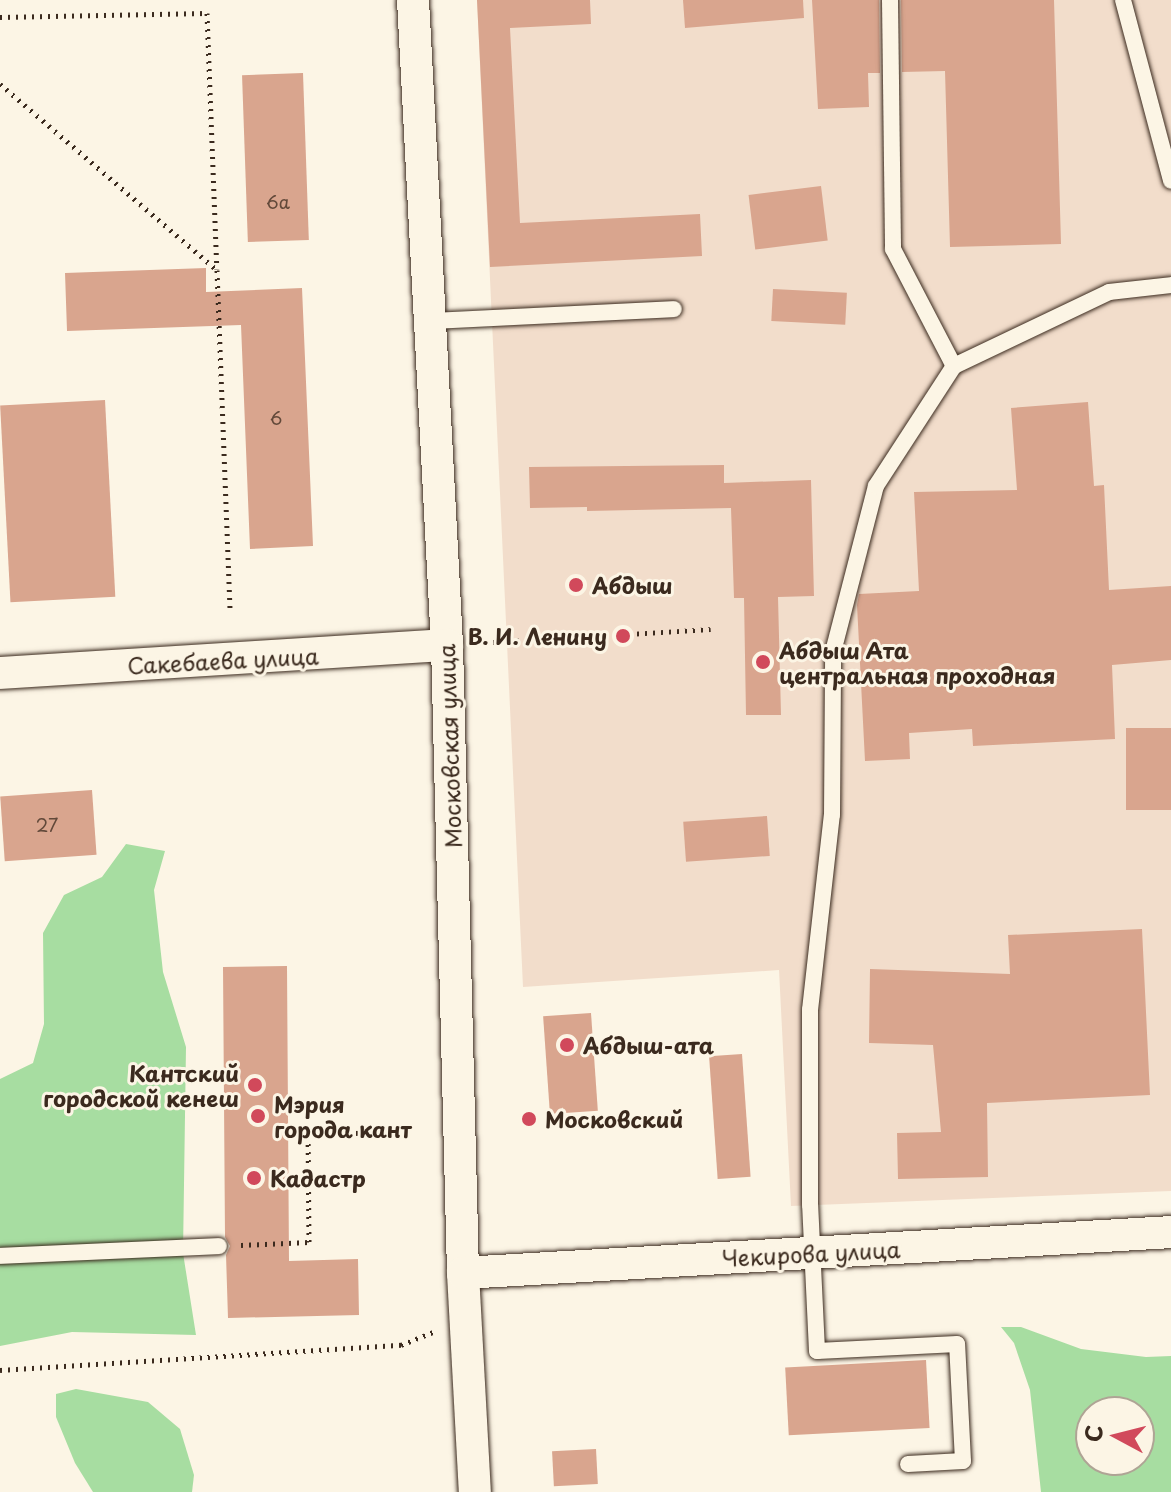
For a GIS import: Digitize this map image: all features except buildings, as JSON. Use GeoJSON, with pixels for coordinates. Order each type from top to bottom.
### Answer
{"type":"FeatureCollection","features":[{"type":"Feature","properties":{"kind":"street","name":"Московская улица"},"geometry":{"type":"LineString","coordinates":[[413,0],[447,645],[463,1273],[475,1492]]}},
{"type":"Feature","properties":{"kind":"street","name":"Сакебаева улица"},"geometry":{"type":"LineString","coordinates":[[0,673],[447,645]]}},
{"type":"Feature","properties":{"kind":"street","name":"Чекирова улица"},"geometry":{"type":"LineString","coordinates":[[463,1273],[812,1254],[1167,1241]]}},
{"type":"Feature","properties":{"kind":"lane"},"geometry":{"type":"LineString","coordinates":[[890,0],[893,249],[954,366]]}},
{"type":"Feature","properties":{"kind":"lane"},"geometry":{"type":"LineString","coordinates":[[1123,0],[1171,181]]}},
{"type":"Feature","properties":{"kind":"lane"},"geometry":{"type":"LineString","coordinates":[[908,1464],[963,1461],[957,1344],[817,1351],[812,1254],[810,1010],[832,815],[833,652],[876,486],[954,366],[1109,292],[1171,285]]}},
{"type":"Feature","properties":{"kind":"lane"},"geometry":{"type":"LineString","coordinates":[[430,321],[674,309]]}},
{"type":"Feature","properties":{"kind":"lane"},"geometry":{"type":"LineString","coordinates":[[0,1256],[219,1246]]}},
{"type":"Feature","properties":{"kind":"path"},"geometry":{"type":"LineString","coordinates":[[0,17],[207,13],[230,613]]}},
{"type":"Feature","properties":{"kind":"path"},"geometry":{"type":"LineString","coordinates":[[0,84],[217,270]]}},
{"type":"Feature","properties":{"kind":"path"},"geometry":{"type":"LineString","coordinates":[[447,645],[711,629]]}},
{"type":"Feature","properties":{"kind":"path"},"geometry":{"type":"LineString","coordinates":[[219,1246],[309,1242],[308,1134],[399,1132]]}},
{"type":"Feature","properties":{"kind":"path"},"geometry":{"type":"LineString","coordinates":[[0,1370],[401,1345],[465,1320]]}},
{"type":"Feature","properties":{"kind":"shaded area","name":"Абдыш-ата"},"geometry":{"type":"Polygon","coordinates":[[[477,0],[1171,0],[1171,1191],[791,1206],[779,970],[523,987],[477,0]]]}},
{"type":"Feature","properties":{"kind":"green space"},"geometry":{"type":"Polygon","coordinates":[[[126,844],[165,851],[154,890],[163,972],[186,1047],[183,1253],[196,1335],[72,1332],[0,1346],[0,1079],[33,1063],[44,1024],[43,933],[64,895],[102,877],[126,844]]]}},
{"type":"Feature","properties":{"kind":"green space"},"geometry":{"type":"Polygon","coordinates":[[[1001,1327],[1021,1327],[1081,1349],[1146,1357],[1171,1356],[1171,1492],[1041,1492],[1030,1390],[1014,1343],[1001,1327]]]}},
{"type":"Feature","properties":{"kind":"green space"},"geometry":{"type":"Polygon","coordinates":[[[76,1389],[148,1402],[180,1429],[194,1475],[192,1492],[93,1492],[75,1463],[56,1417],[56,1394],[76,1389]]]}},
{"type":"Feature","properties":{"kind":"place","name":"Абдыш"},"geometry":{"type":"Point","coordinates":[576,585]}},
{"type":"Feature","properties":{"kind":"place","name":"В. И. Ленину"},"geometry":{"type":"Point","coordinates":[623,636]}},
{"type":"Feature","properties":{"kind":"place","name":"Абдыш Ата центральная проходная"},"geometry":{"type":"Point","coordinates":[763,662]}},
{"type":"Feature","properties":{"kind":"place","name":"Абдыш-ата"},"geometry":{"type":"Point","coordinates":[567,1045]}},
{"type":"Feature","properties":{"kind":"place","name":"Кантский городской кенеш"},"geometry":{"type":"Point","coordinates":[255,1085]}},
{"type":"Feature","properties":{"kind":"place","name":"Мэрия города кант"},"geometry":{"type":"Point","coordinates":[258,1116]}},
{"type":"Feature","properties":{"kind":"place","name":"Московский"},"geometry":{"type":"Point","coordinates":[529,1119]}},
{"type":"Feature","properties":{"kind":"place","name":"Кадастр"},"geometry":{"type":"Point","coordinates":[254,1178]}}]}
